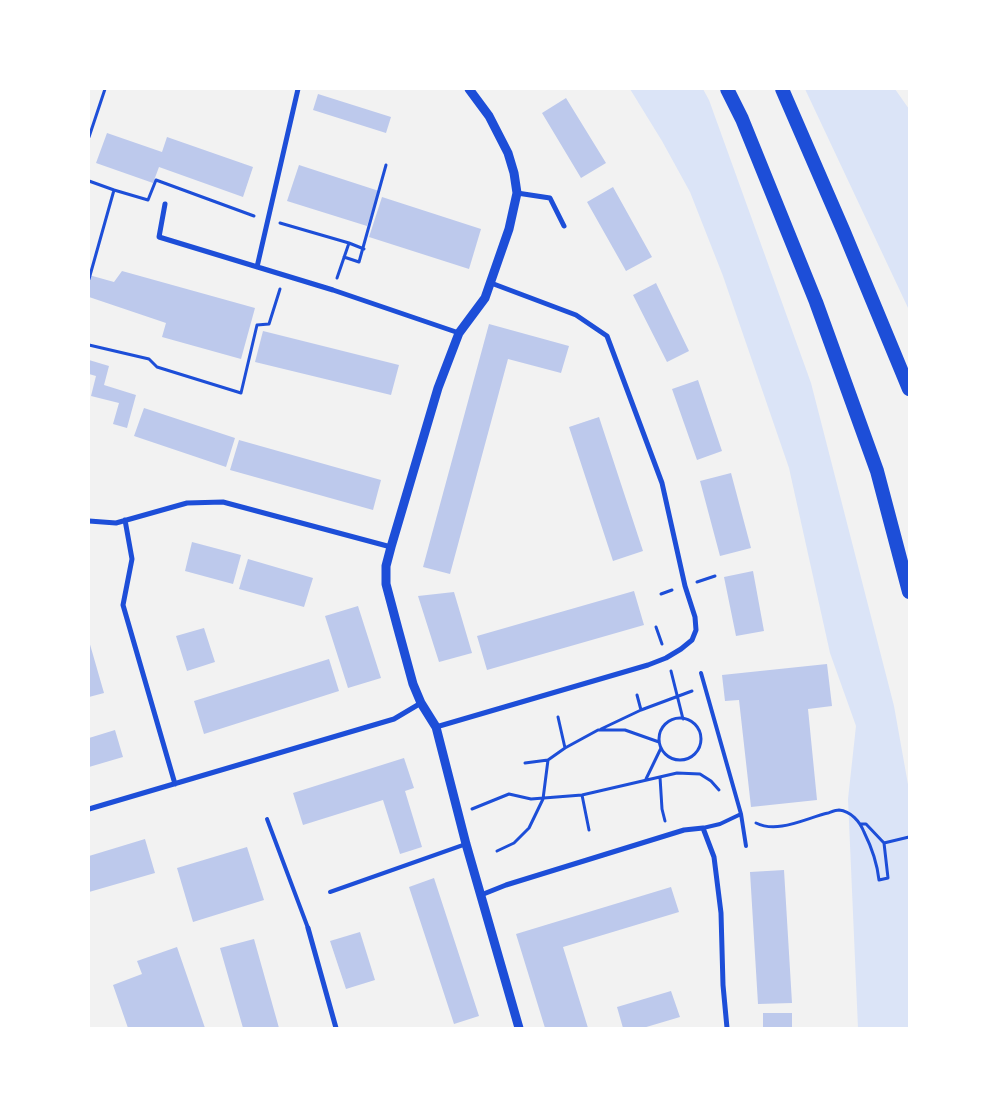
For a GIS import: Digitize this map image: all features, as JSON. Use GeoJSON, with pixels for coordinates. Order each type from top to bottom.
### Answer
{"type":"FeatureCollection","features":[{"type":"Feature","properties":{"kind":"highway"},"geometry":{"type":"LineString","coordinates":[[727,89],[742,119],[816,302],[871,452],[909,592]]}},
{"type":"Feature","properties":{"kind":"highway"},"geometry":{"type":"LineString","coordinates":[[782,89],[909,389]]}},
{"type":"Feature","properties":{"kind":"street"},"geometry":{"type":"LineString","coordinates":[[257,267],[298,89]]}},
{"type":"Feature","properties":{"kind":"street"},"geometry":{"type":"LineString","coordinates":[[469,89],[489,116],[508,153],[517,193],[509,229],[485,298],[459,333],[438,388],[391,547],[386,566],[386,584],[413,684],[421,703],[436,727],[466,844],[519,1028]]}},
{"type":"Feature","properties":{"kind":"street"},"geometry":{"type":"LineString","coordinates":[[517,193],[550,198],[564,226]]}},
{"type":"Feature","properties":{"kind":"street"},"geometry":{"type":"LineString","coordinates":[[165,204],[159,237],[333,290],[459,333]]}},
{"type":"Feature","properties":{"kind":"street"},"geometry":{"type":"LineString","coordinates":[[436,727],[648,665],[666,658],[681,649],[692,640],[696,630],[695,617],[685,586],[662,483],[607,336],[576,315],[490,283]]}},
{"type":"Feature","properties":{"kind":"street"},"geometry":{"type":"LineString","coordinates":[[89,522],[116,523],[187,503],[223,502],[391,547]]}},
{"type":"Feature","properties":{"kind":"street"},"geometry":{"type":"LineString","coordinates":[[125,520],[132,559],[123,605],[175,784]]}},
{"type":"Feature","properties":{"kind":"street"},"geometry":{"type":"LineString","coordinates":[[89,809],[394,719],[421,703]]}},
{"type":"Feature","properties":{"kind":"street"},"geometry":{"type":"LineString","coordinates":[[481,895],[506,885],[670,834],[703,828],[714,857],[721,913],[723,985],[727,1028]]}},
{"type":"Feature","properties":{"kind":"street"},"geometry":{"type":"LineString","coordinates":[[308,928],[336,1028]]}},
{"type":"Feature","properties":{"kind":"lane"},"geometry":{"type":"LineString","coordinates":[[701,673],[741,814],[746,846]]}},
{"type":"Feature","properties":{"kind":"lane"},"geometry":{"type":"LineString","coordinates":[[703,828],[720,824],[741,814]]}},
{"type":"Feature","properties":{"kind":"lane"},"geometry":{"type":"LineString","coordinates":[[267,819],[308,928]]}},
{"type":"Feature","properties":{"kind":"lane"},"geometry":{"type":"LineString","coordinates":[[330,892],[466,844]]}},
{"type":"Feature","properties":{"kind":"path"},"geometry":{"type":"LineString","coordinates":[[89,137],[105,89]]}},
{"type":"Feature","properties":{"kind":"path"},"geometry":{"type":"LineString","coordinates":[[344,257],[359,262],[386,166]]}},
{"type":"Feature","properties":{"kind":"path"},"geometry":{"type":"LineString","coordinates":[[89,180],[148,200],[156,180],[268,219],[364,249]]}},
{"type":"Feature","properties":{"kind":"path"},"geometry":{"type":"LineString","coordinates":[[89,279],[114,190]]}},
{"type":"Feature","properties":{"kind":"path"},"geometry":{"type":"LineString","coordinates":[[333,290],[349,243]]}},
{"type":"Feature","properties":{"kind":"path"},"geometry":{"type":"LineString","coordinates":[[89,345],[149,359],[157,367],[241,393],[257,325],[269,324],[284,276]]}},
{"type":"Feature","properties":{"kind":"path"},"geometry":{"type":"LineString","coordinates":[[675,685],[683,719]]}},
{"type":"Feature","properties":{"kind":"path"},"geometry":{"type":"LineString","coordinates":[[525,763],[548,760],[565,748],[598,730],[641,710],[704,685]]}},
{"type":"Feature","properties":{"kind":"path"},"geometry":{"type":"LineString","coordinates":[[637,694],[641,710]]}},
{"type":"Feature","properties":{"kind":"path"},"geometry":{"type":"LineString","coordinates":[[558,718],[565,748]]}},
{"type":"Feature","properties":{"kind":"path"},"geometry":{"type":"LineString","coordinates":[[683,719],[693,723],[698,728],[700,735],[699,746],[690,757],[679,760],[666,754],[661,748],[659,734],[667,723],[672,720],[683,719]]}},
{"type":"Feature","properties":{"kind":"path"},"geometry":{"type":"LineString","coordinates":[[598,730],[625,730],[659,742]]}},
{"type":"Feature","properties":{"kind":"path"},"geometry":{"type":"LineString","coordinates":[[646,779],[661,748]]}},
{"type":"Feature","properties":{"kind":"path"},"geometry":{"type":"LineString","coordinates":[[497,851],[514,843],[529,828],[543,799],[548,760]]}},
{"type":"Feature","properties":{"kind":"path"},"geometry":{"type":"LineString","coordinates":[[459,814],[509,794],[531,799],[582,795],[677,773],[700,774],[711,781],[721,792]]}},
{"type":"Feature","properties":{"kind":"path"},"geometry":{"type":"LineString","coordinates":[[660,777],[662,809],[670,834]]}},
{"type":"Feature","properties":{"kind":"path"},"geometry":{"type":"LineString","coordinates":[[582,795],[589,830]]}},
{"type":"Feature","properties":{"kind":"path"},"geometry":{"type":"LineString","coordinates":[[741,814],[758,824],[770,827],[797,823],[839,810],[851,814],[861,824],[874,853],[878,864],[879,880],[888,878],[884,843],[866,824],[861,824]]}},
{"type":"Feature","properties":{"kind":"path"},"geometry":{"type":"LineString","coordinates":[[884,843],[909,837]]}},
{"type":"Feature","properties":{"kind":"shaded area"},"geometry":{"type":"Polygon","coordinates":[[[630,89],[703,89],[709,100],[811,383],[894,706],[909,790],[909,1028],[858,1028],[848,799],[856,726],[830,653],[789,468],[723,276],[690,192],[630,89]]]}},
{"type":"Feature","properties":{"kind":"shaded area"},"geometry":{"type":"Polygon","coordinates":[[[805,89],[895,89],[909,109],[909,310],[805,89]]]}},
{"type":"Feature","properties":{"kind":"building"},"geometry":{"type":"Polygon","coordinates":[[[318,94],[391,117],[386,133],[313,110],[318,94]]]}},
{"type":"Feature","properties":{"kind":"building"},"geometry":{"type":"Polygon","coordinates":[[[566,98],[606,163],[581,178],[542,113],[566,98]]]}},
{"type":"Feature","properties":{"kind":"building"},"geometry":{"type":"Polygon","coordinates":[[[107,133],[162,152],[167,137],[253,167],[243,197],[159,167],[153,183],[96,163],[107,133]]]}},
{"type":"Feature","properties":{"kind":"building"},"geometry":{"type":"Polygon","coordinates":[[[299,165],[379,191],[367,226],[287,201],[299,165]]]}},
{"type":"Feature","properties":{"kind":"building"},"geometry":{"type":"Polygon","coordinates":[[[613,187],[652,257],[626,271],[587,202],[613,187]]]}},
{"type":"Feature","properties":{"kind":"building"},"geometry":{"type":"Polygon","coordinates":[[[382,197],[481,229],[469,269],[369,237],[382,197]]]}},
{"type":"Feature","properties":{"kind":"building"},"geometry":{"type":"Polygon","coordinates":[[[122,271],[255,308],[241,359],[162,337],[166,323],[89,297],[89,275],[114,282],[122,271]]]}},
{"type":"Feature","properties":{"kind":"building"},"geometry":{"type":"Polygon","coordinates":[[[656,283],[689,351],[667,362],[633,295],[656,283]]]}},
{"type":"Feature","properties":{"kind":"building"},"geometry":{"type":"Polygon","coordinates":[[[489,324],[569,346],[561,373],[508,359],[450,574],[423,567],[489,324]]]}},
{"type":"Feature","properties":{"kind":"building"},"geometry":{"type":"Polygon","coordinates":[[[263,331],[399,365],[391,395],[255,362],[263,331]]]}},
{"type":"Feature","properties":{"kind":"building"},"geometry":{"type":"Polygon","coordinates":[[[89,360],[109,366],[104,385],[136,395],[127,428],[113,424],[119,403],[91,396],[96,376],[89,374],[89,360]]]}},
{"type":"Feature","properties":{"kind":"building"},"geometry":{"type":"Polygon","coordinates":[[[698,380],[722,451],[697,460],[672,389],[698,380]]]}},
{"type":"Feature","properties":{"kind":"building"},"geometry":{"type":"Polygon","coordinates":[[[144,408],[235,438],[226,467],[134,436],[144,408]]]}},
{"type":"Feature","properties":{"kind":"building"},"geometry":{"type":"Polygon","coordinates":[[[599,417],[643,551],[613,561],[569,427],[599,417]]]}},
{"type":"Feature","properties":{"kind":"building"},"geometry":{"type":"Polygon","coordinates":[[[239,440],[381,480],[373,510],[230,470],[239,440]]]}},
{"type":"Feature","properties":{"kind":"building"},"geometry":{"type":"Polygon","coordinates":[[[731,473],[751,548],[720,556],[700,481],[731,473]]]}},
{"type":"Feature","properties":{"kind":"building"},"geometry":{"type":"Polygon","coordinates":[[[192,542],[241,555],[233,584],[185,571],[192,542]]]}},
{"type":"Feature","properties":{"kind":"building"},"geometry":{"type":"Polygon","coordinates":[[[248,559],[313,578],[304,607],[239,589],[248,559]]]}},
{"type":"Feature","properties":{"kind":"building"},"geometry":{"type":"Polygon","coordinates":[[[753,571],[764,631],[736,636],[724,577],[753,571]]]}},
{"type":"Feature","properties":{"kind":"building"},"geometry":{"type":"Polygon","coordinates":[[[634,591],[644,625],[487,670],[477,636],[634,591]]]}},
{"type":"Feature","properties":{"kind":"building"},"geometry":{"type":"Polygon","coordinates":[[[454,592],[472,653],[439,662],[418,596],[454,592]]]}},
{"type":"Feature","properties":{"kind":"building"},"geometry":{"type":"Polygon","coordinates":[[[358,606],[381,678],[348,688],[325,616],[358,606]]]}},
{"type":"Feature","properties":{"kind":"building"},"geometry":{"type":"Polygon","coordinates":[[[204,628],[215,662],[187,671],[176,636],[204,628]]]}},
{"type":"Feature","properties":{"kind":"building"},"geometry":{"type":"Polygon","coordinates":[[[89,641],[104,693],[89,697],[89,641]]]}},
{"type":"Feature","properties":{"kind":"building"},"geometry":{"type":"Polygon","coordinates":[[[329,659],[339,691],[204,734],[194,701],[329,659]]]}},
{"type":"Feature","properties":{"kind":"building"},"geometry":{"type":"Polygon","coordinates":[[[827,664],[832,706],[808,709],[817,800],[751,807],[739,700],[725,701],[722,675],[827,664]]]}},
{"type":"Feature","properties":{"kind":"building"},"geometry":{"type":"Polygon","coordinates":[[[115,730],[123,757],[89,767],[89,738],[115,730]]]}},
{"type":"Feature","properties":{"kind":"building"},"geometry":{"type":"Polygon","coordinates":[[[404,758],[414,788],[405,791],[422,847],[400,854],[383,800],[303,825],[293,793],[404,758]]]}},
{"type":"Feature","properties":{"kind":"building"},"geometry":{"type":"Polygon","coordinates":[[[145,839],[155,873],[89,892],[89,856],[145,839]]]}},
{"type":"Feature","properties":{"kind":"building"},"geometry":{"type":"Polygon","coordinates":[[[247,847],[264,900],[193,922],[177,868],[247,847]]]}},
{"type":"Feature","properties":{"kind":"building"},"geometry":{"type":"Polygon","coordinates":[[[784,870],[792,1003],[758,1004],[750,872],[784,870]]]}},
{"type":"Feature","properties":{"kind":"building"},"geometry":{"type":"Polygon","coordinates":[[[434,878],[479,1016],[454,1024],[409,887],[434,878]]]}},
{"type":"Feature","properties":{"kind":"building"},"geometry":{"type":"Polygon","coordinates":[[[671,887],[679,912],[563,947],[588,1028],[545,1028],[516,934],[671,887]]]}},
{"type":"Feature","properties":{"kind":"building"},"geometry":{"type":"Polygon","coordinates":[[[360,932],[375,980],[346,989],[330,941],[360,932]]]}},
{"type":"Feature","properties":{"kind":"building"},"geometry":{"type":"Polygon","coordinates":[[[254,939],[279,1028],[243,1028],[220,948],[254,939]]]}},
{"type":"Feature","properties":{"kind":"building"},"geometry":{"type":"Polygon","coordinates":[[[177,947],[205,1028],[128,1028],[113,985],[142,974],[137,961],[177,947]]]}},
{"type":"Feature","properties":{"kind":"building"},"geometry":{"type":"Polygon","coordinates":[[[671,991],[680,1017],[643,1028],[623,1028],[617,1007],[671,991]]]}},
{"type":"Feature","properties":{"kind":"building"},"geometry":{"type":"Polygon","coordinates":[[[763,1013],[792,1013],[792,1028],[763,1028],[763,1013]]]}}]}
